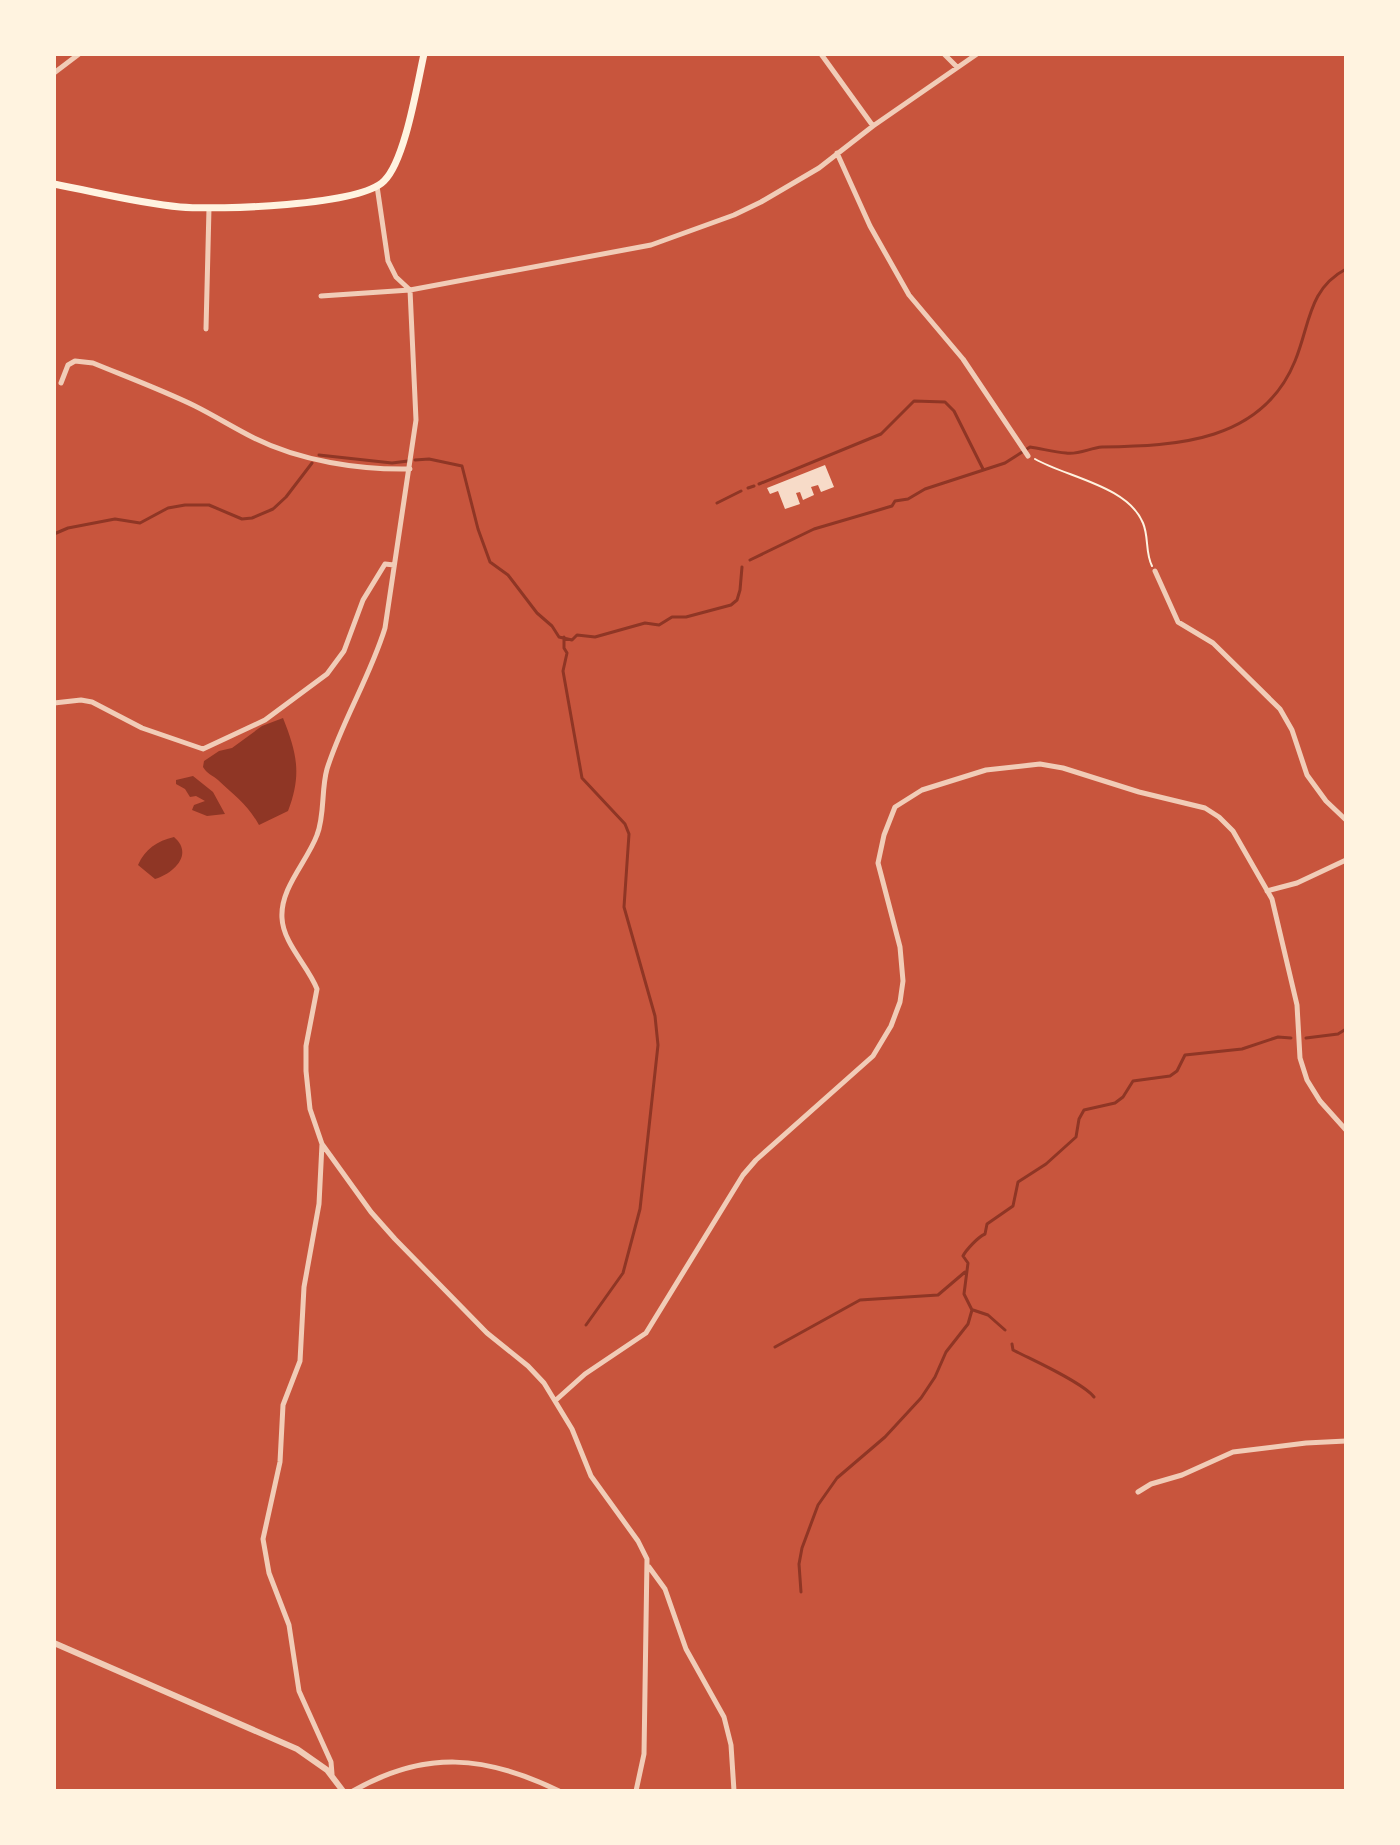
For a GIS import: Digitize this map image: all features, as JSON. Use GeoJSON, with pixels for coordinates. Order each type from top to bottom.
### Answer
{"type":"FeatureCollection","features":[{"type":"Feature","properties":{"kind":"main road"},"geometry":{"type":"LineString","coordinates":[[54,184],[176,207],[209,208],[349,197],[377,186],[388,176],[400,154],[424,54]]}},
{"type":"Feature","properties":{"kind":"street"},"geometry":{"type":"LineString","coordinates":[[54,73],[79,54]]}},
{"type":"Feature","properties":{"kind":"street"},"geometry":{"type":"LineString","coordinates":[[821,54],[873,126]]}},
{"type":"Feature","properties":{"kind":"street"},"geometry":{"type":"LineString","coordinates":[[944,54],[957,67]]}},
{"type":"Feature","properties":{"kind":"street"},"geometry":{"type":"LineString","coordinates":[[321,296],[410,290],[651,245],[761,202],[819,168],[873,126],[977,54]]}},
{"type":"Feature","properties":{"kind":"street"},"geometry":{"type":"LineString","coordinates":[[837,153],[870,226],[909,295],[963,359],[1028,456]]}},
{"type":"Feature","properties":{"kind":"street"},"geometry":{"type":"LineString","coordinates":[[377,186],[388,261],[396,277],[410,290],[416,420],[385,628],[327,770],[319,829],[290,884],[281,915],[283,927],[317,989],[306,1046],[310,1109],[322,1144],[371,1212],[487,1333],[528,1366],[556,1400],[591,1476],[638,1541],[648,1567],[665,1589],[686,1649],[725,1719],[731,1745],[734,1791]]}},
{"type":"Feature","properties":{"kind":"street"},"geometry":{"type":"LineString","coordinates":[[206,329],[209,208]]}},
{"type":"Feature","properties":{"kind":"street"},"geometry":{"type":"LineString","coordinates":[[61,383],[68,365],[75,361],[93,363],[195,406],[281,449],[303,456],[386,470],[410,469]]}},
{"type":"Feature","properties":{"kind":"street"},"geometry":{"type":"LineString","coordinates":[[54,703],[92,702],[142,728],[203,749],[265,720],[327,674],[344,651],[363,600],[385,564],[394,565]]}},
{"type":"Feature","properties":{"kind":"street"},"geometry":{"type":"LineString","coordinates":[[1155,571],[1178,622],[1213,643],[1280,709],[1289,723],[1307,775],[1326,801],[1346,820]]}},
{"type":"Feature","properties":{"kind":"street"},"geometry":{"type":"LineString","coordinates":[[556,1400],[585,1374],[646,1333],[684,1268],[756,1160],[873,1056],[883,1042],[900,1002],[903,981],[900,947],[878,863],[895,807],[922,790],[986,770],[1040,764],[1074,770],[1213,813],[1233,831],[1272,899],[1297,1005],[1300,1058],[1307,1080],[1320,1101],[1346,1130]]}},
{"type":"Feature","properties":{"kind":"street"},"geometry":{"type":"LineString","coordinates":[[1267,891],[1297,883],[1346,860]]}},
{"type":"Feature","properties":{"kind":"street"},"geometry":{"type":"LineString","coordinates":[[322,1144],[319,1204],[304,1287],[300,1361],[283,1405],[280,1462],[263,1539],[269,1573],[289,1625],[299,1691],[331,1762],[332,1775]]}},
{"type":"Feature","properties":{"kind":"street"},"geometry":{"type":"LineString","coordinates":[[1138,1492],[1233,1452],[1346,1441]]}},
{"type":"Feature","properties":{"kind":"street"},"geometry":{"type":"LineString","coordinates":[[636,1791],[644,1754],[648,1567]]}},
{"type":"Feature","properties":{"kind":"street"},"geometry":{"type":"LineString","coordinates":[[54,1643],[290,1746],[317,1761],[343,1791]]}},
{"type":"Feature","properties":{"kind":"street"},"geometry":{"type":"LineString","coordinates":[[353,1791],[382,1775],[407,1767],[454,1760],[512,1772],[559,1791]]}},
{"type":"Feature","properties":{"kind":"path"},"geometry":{"type":"LineString","coordinates":[[1028,456],[1099,487],[1129,505],[1142,520],[1146,551],[1155,571]]}},
{"type":"Feature","properties":{"kind":"shaded area"},"geometry":{"type":"Polygon","coordinates":[[[283,718],[296,764],[295,786],[288,811],[259,825],[240,801],[206,771],[204,761],[219,751],[232,748],[262,726],[283,718]]]}},
{"type":"Feature","properties":{"kind":"shaded area"},"geometry":{"type":"Polygon","coordinates":[[[193,776],[213,792],[225,814],[207,816],[192,810],[194,805],[205,801],[196,796],[190,797],[185,789],[176,784],[176,780],[193,776]]]}},
{"type":"Feature","properties":{"kind":"shaded area"},"geometry":{"type":"Polygon","coordinates":[[[174,837],[180,843],[182,856],[175,868],[155,879],[138,865],[152,846],[174,837]]]}},
{"type":"Feature","properties":{"kind":"building"},"geometry":{"type":"Polygon","coordinates":[[[825,465],[834,487],[821,492],[818,485],[811,487],[814,495],[803,500],[800,492],[796,493],[800,504],[785,509],[778,491],[770,494],[767,488],[825,465]]]}},
{"type":"Feature","properties":{"kind":"waterway"},"geometry":{"type":"LineString","coordinates":[[750,560],[814,529],[892,506],[895,501],[908,499],[925,489],[1005,463],[1030,447],[1070,453],[1102,447],[1159,445],[1214,434],[1239,424],[1261,408],[1280,388],[1295,361],[1317,297],[1334,277],[1346,269]]}},
{"type":"Feature","properties":{"kind":"waterway"},"geometry":{"type":"LineString","coordinates":[[759,484],[881,434],[914,401],[945,402],[954,411],[983,469]]}},
{"type":"Feature","properties":{"kind":"waterway"},"geometry":{"type":"LineString","coordinates":[[319,455],[392,463],[408,461]]}},
{"type":"Feature","properties":{"kind":"waterway"},"geometry":{"type":"LineString","coordinates":[[415,460],[429,459],[462,466],[490,562],[508,575],[559,637],[572,640],[577,635],[595,637],[645,623],[659,625],[672,617],[686,617],[731,605],[737,600],[740,590],[742,567]]}},
{"type":"Feature","properties":{"kind":"waterway"},"geometry":{"type":"LineString","coordinates":[[54,534],[68,528],[115,519],[140,523],[168,508],[185,505],[209,505],[242,519],[252,518],[273,509],[312,463]]}},
{"type":"Feature","properties":{"kind":"waterway"},"geometry":{"type":"LineString","coordinates":[[748,488],[754,486]]}},
{"type":"Feature","properties":{"kind":"waterway"},"geometry":{"type":"LineString","coordinates":[[717,503],[741,491]]}},
{"type":"Feature","properties":{"kind":"waterway"},"geometry":{"type":"LineString","coordinates":[[564,637],[567,653],[563,671],[582,778],[625,824],[629,834],[624,907],[655,1016],[658,1045],[640,1209],[623,1273],[586,1325]]}},
{"type":"Feature","properties":{"kind":"waterway"},"geometry":{"type":"LineString","coordinates":[[1306,1038],[1338,1034],[1346,1029]]}},
{"type":"Feature","properties":{"kind":"waterway"},"geometry":{"type":"LineString","coordinates":[[801,1592],[799,1564],[802,1548],[818,1505],[837,1478],[885,1437],[921,1398],[946,1352],[968,1324],[972,1310],[964,1294],[968,1263],[963,1256],[985,1234],[987,1224],[1013,1206],[1018,1182],[1046,1164],[1076,1137],[1084,1110],[1115,1103],[1133,1081],[1170,1076],[1177,1071],[1185,1055],[1242,1049],[1278,1037],[1291,1038]]}},
{"type":"Feature","properties":{"kind":"waterway"},"geometry":{"type":"LineString","coordinates":[[775,1347],[860,1300],[938,1295],[965,1272]]}},
{"type":"Feature","properties":{"kind":"waterway"},"geometry":{"type":"LineString","coordinates":[[973,1310],[988,1315],[1005,1330]]}},
{"type":"Feature","properties":{"kind":"waterway"},"geometry":{"type":"LineString","coordinates":[[1012,1344],[1013,1350],[1070,1379],[1094,1397]]}}]}
